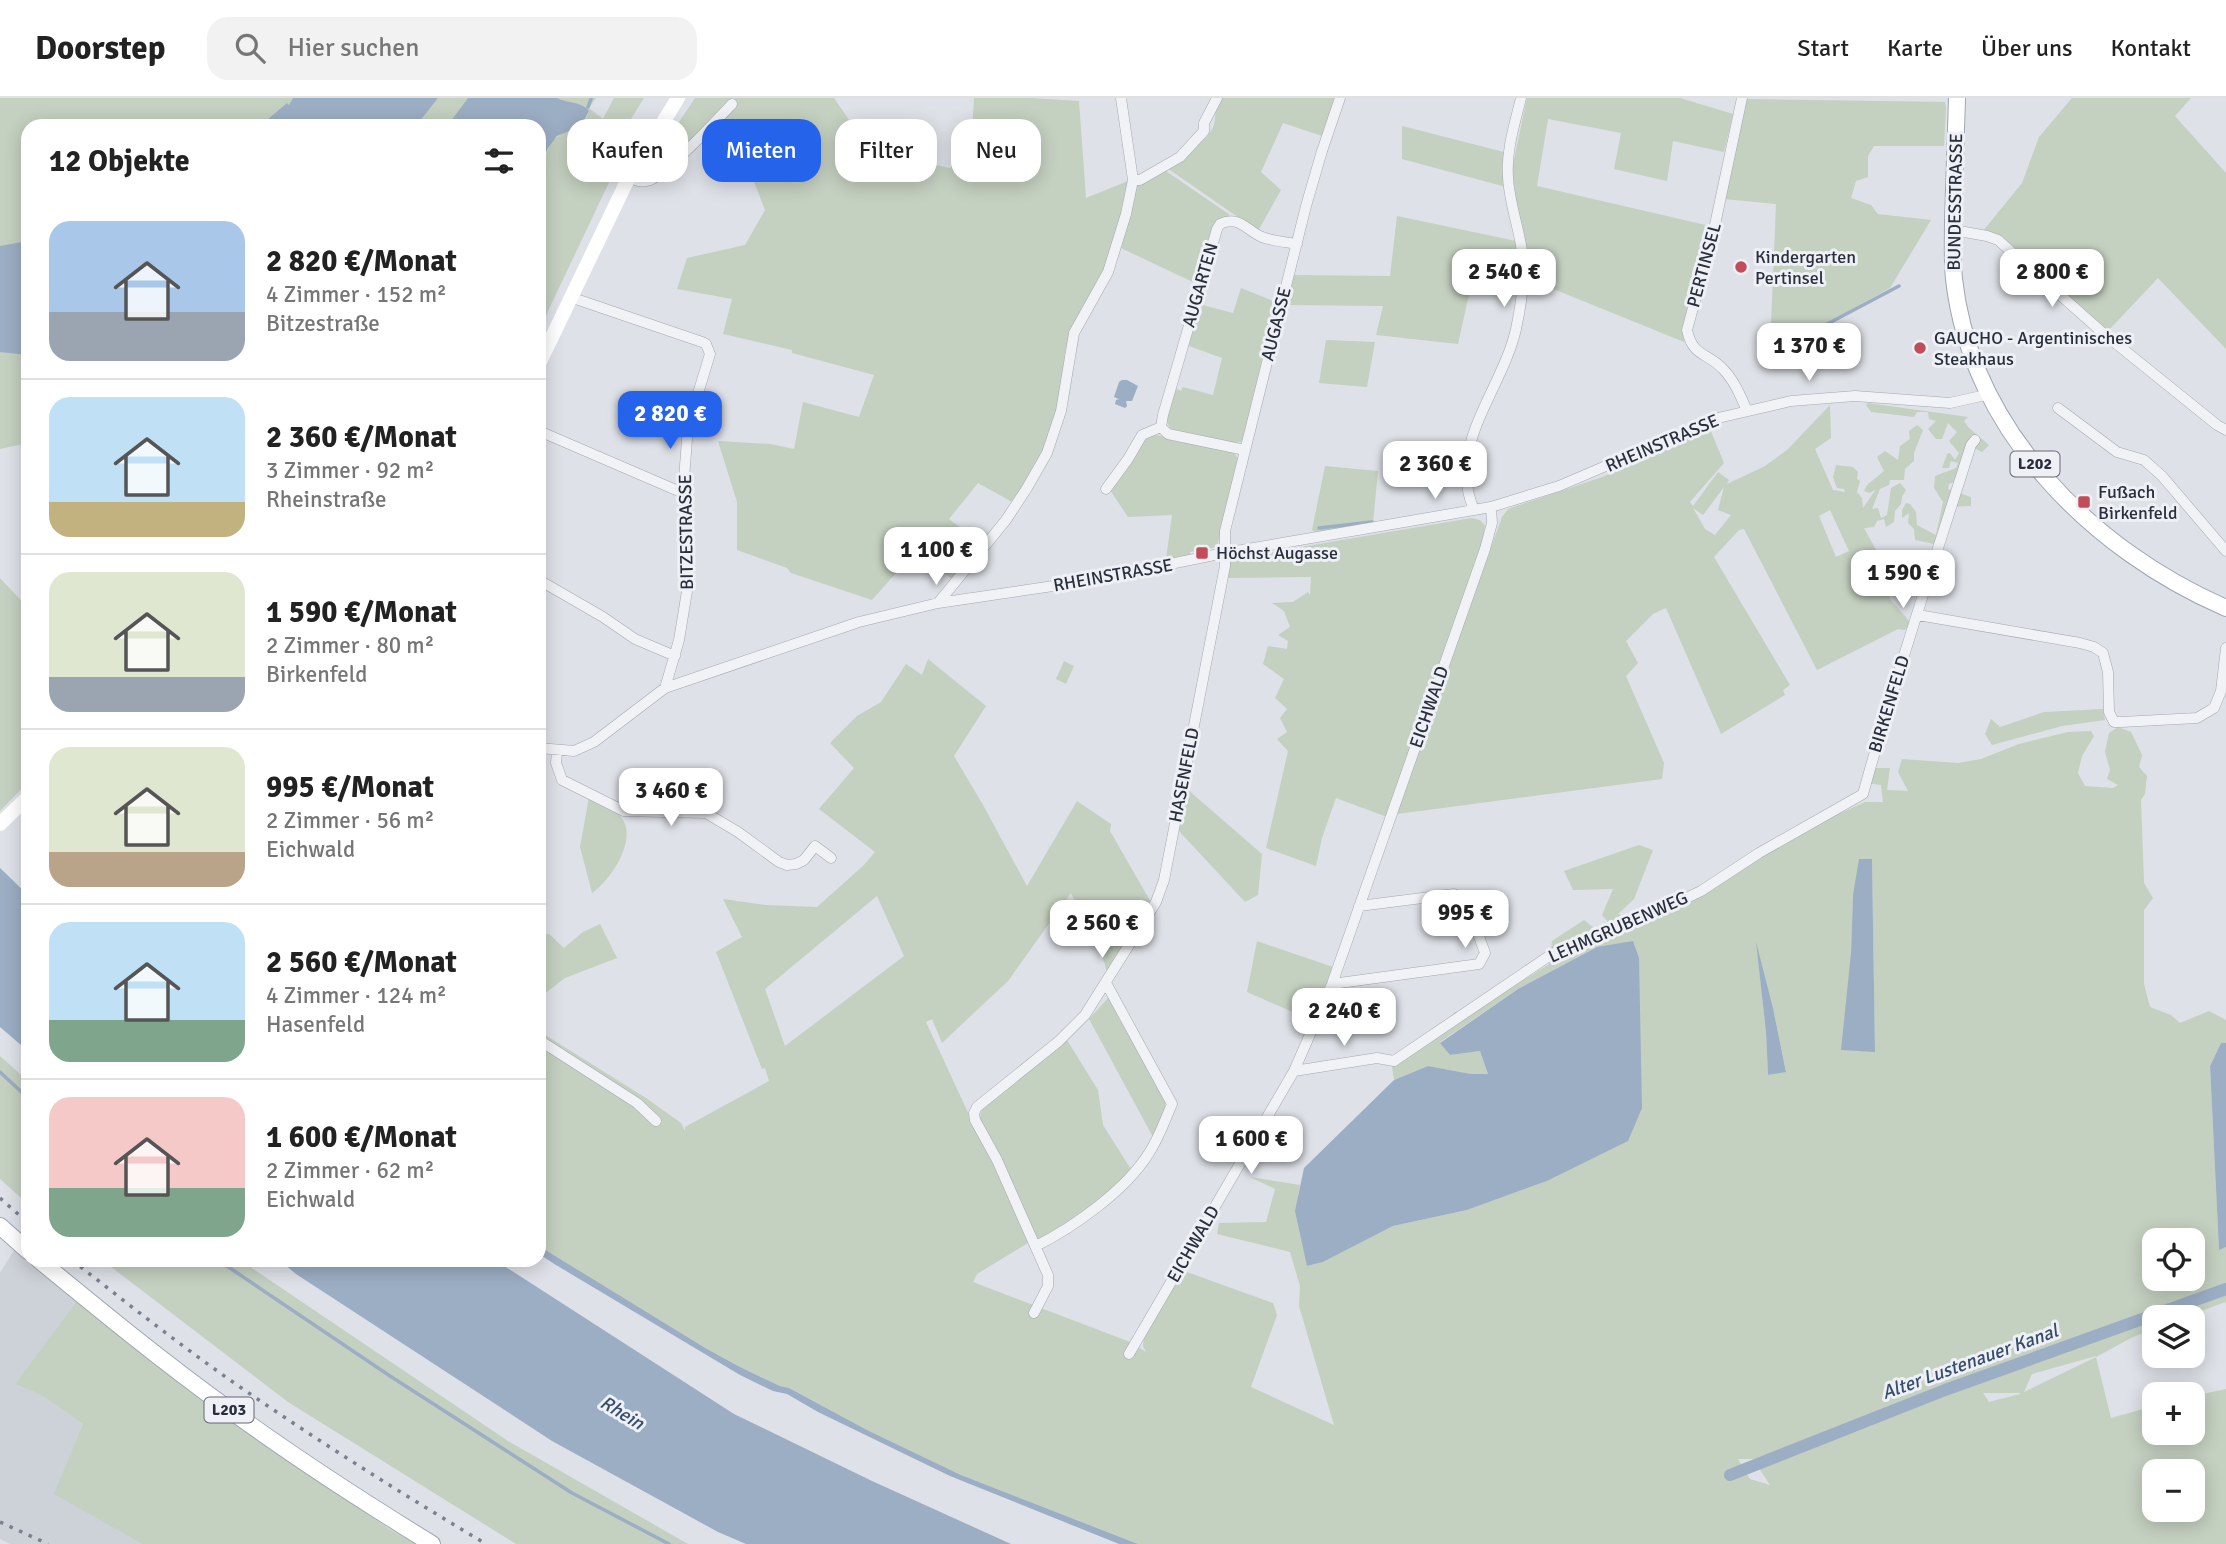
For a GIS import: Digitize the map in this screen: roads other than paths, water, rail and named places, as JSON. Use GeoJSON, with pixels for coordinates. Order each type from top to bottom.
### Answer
{"type":"FeatureCollection","features":[{"type":"Feature","properties":{"kind":"main road"},"geometry":{"type":"LineString","coordinates":[[665,119],[678,98]]}},
{"type":"Feature","properties":{"kind":"main road","name":"BUNDESSTRASSE"},"geometry":{"type":"LineString","coordinates":[[1957,98],[1954,280],[1973,358],[2001,416],[2057,492],[2092,526],[2155,572],[2226,608]]}},
{"type":"Feature","properties":{"kind":"main road"},"geometry":{"type":"LineString","coordinates":[[546,349],[627,182]]}},
{"type":"Feature","properties":{"kind":"main road"},"geometry":{"type":"LineString","coordinates":[[0,824],[21,804]]}},
{"type":"Feature","properties":{"kind":"main road"},"geometry":{"type":"LineString","coordinates":[[0,1226],[21,1245]]}},
{"type":"Feature","properties":{"kind":"main road","name":"L203"},"geometry":{"type":"LineString","coordinates":[[47,1267],[124,1331],[234,1413],[330,1480],[432,1544]]}},
{"type":"Feature","properties":{"kind":"street"},"geometry":{"type":"LineString","coordinates":[[939,603],[1006,520],[1047,453],[1061,411],[1074,333],[1108,272],[1126,214],[1133,180],[1121,98]]}},
{"type":"Feature","properties":{"kind":"street"},"geometry":{"type":"LineString","coordinates":[[1133,180],[1140,180],[1180,157],[1204,131],[1204,123],[1217,98]]}},
{"type":"Feature","properties":{"kind":"street","name":"AUGASSE"},"geometry":{"type":"LineString","coordinates":[[1224,553],[1225,531],[1297,244],[1322,151],[1340,98]]}},
{"type":"Feature","properties":{"kind":"street"},"geometry":{"type":"LineString","coordinates":[[1474,510],[1469,499],[1465,474],[1466,457],[1476,425],[1512,344],[1522,296],[1521,245],[1508,178],[1511,143],[1521,98]]}},
{"type":"Feature","properties":{"kind":"street","name":"PERTINSEL"},"geometry":{"type":"LineString","coordinates":[[1742,98],[1713,234],[1687,330],[1695,349],[1724,369],[1747,411]]}},
{"type":"Feature","properties":{"kind":"street"},"geometry":{"type":"LineString","coordinates":[[688,148],[732,104]]}},
{"type":"Feature","properties":{"kind":"street","name":"AUGARTEN"},"geometry":{"type":"LineString","coordinates":[[1161,426],[1220,224],[1234,221],[1242,223],[1264,238],[1297,244]]}},
{"type":"Feature","properties":{"kind":"street"},"geometry":{"type":"LineString","coordinates":[[1953,230],[1998,240],[2104,333],[2226,430]]}},
{"type":"Feature","properties":{"kind":"street","name":"BITZESTRASSE"},"geometry":{"type":"LineString","coordinates":[[570,297],[706,344],[710,354],[689,423],[683,494],[689,579],[685,612],[665,688]]}},
{"type":"Feature","properties":{"kind":"street","name":"RHEINSTRASSE"},"geometry":{"type":"LineString","coordinates":[[546,749],[574,751],[594,742],[665,688],[859,622],[939,603],[1087,581],[1224,553],[1491,507],[1559,486],[1700,425],[1791,401],[1823,397],[1867,397],[1950,403],[1990,394]]}},
{"type":"Feature","properties":{"kind":"street"},"geometry":{"type":"LineString","coordinates":[[2058,408],[2117,452],[2144,460],[2162,476],[2226,551]]}},
{"type":"Feature","properties":{"kind":"street"},"geometry":{"type":"LineString","coordinates":[[1105,489],[1142,435],[1161,426],[1168,434],[1245,450]]}},
{"type":"Feature","properties":{"kind":"street"},"geometry":{"type":"LineString","coordinates":[[546,433],[683,494]]}},
{"type":"Feature","properties":{"kind":"street","name":"BIRKENFELD"},"geometry":{"type":"LineString","coordinates":[[1863,794],[1887,705],[1971,445],[1975,440]]}},
{"type":"Feature","properties":{"kind":"street","name":"EICHWALD"},"geometry":{"type":"LineString","coordinates":[[1129,1354],[1294,1071],[1332,984],[1485,549],[1492,523],[1491,507]]}},
{"type":"Feature","properties":{"kind":"street","name":"HASENFELD"},"geometry":{"type":"LineString","coordinates":[[1034,1313],[1048,1286],[1048,1275],[974,1113],[977,1107],[1059,1041],[1085,1015],[1156,902],[1164,880],[1225,566],[1224,553]]}},
{"type":"Feature","properties":{"kind":"street"},"geometry":{"type":"LineString","coordinates":[[546,584],[635,639],[675,656]]}},
{"type":"Feature","properties":{"kind":"street"},"geometry":{"type":"LineString","coordinates":[[1918,615],[2068,640],[2094,647],[2103,653],[2108,672],[2109,712],[2114,722],[2197,718],[2206,714],[2219,700],[2226,648]]}},
{"type":"Feature","properties":{"kind":"street"},"geometry":{"type":"LineString","coordinates":[[557,751],[556,763],[562,780],[613,807],[634,813],[705,813],[787,865],[804,860],[815,846],[831,858]]}},
{"type":"Feature","properties":{"kind":"street","name":"LEHMGRUBENWEG"},"geometry":{"type":"LineString","coordinates":[[1294,1071],[1377,1058],[1394,1061],[1552,954],[1645,918],[1701,891],[1759,853],[1863,794]]}},
{"type":"Feature","properties":{"kind":"street"},"geometry":{"type":"LineString","coordinates":[[1332,984],[1479,964],[1485,953],[1466,900],[1454,894],[1359,906]]}},
{"type":"Feature","properties":{"kind":"street"},"geometry":{"type":"LineString","coordinates":[[1036,1246],[1062,1233],[1132,1175],[1149,1154],[1172,1104],[1106,983]]}},
{"type":"Feature","properties":{"kind":"street"},"geometry":{"type":"LineString","coordinates":[[546,1044],[636,1102],[656,1121]]}},
{"type":"Feature","properties":{"kind":"water"},"geometry":{"type":"Polygon","coordinates":[[[293,98],[438,98],[422,119],[268,119],[287,103],[289,105],[293,98]]]}},
{"type":"Feature","properties":{"kind":"water"},"geometry":{"type":"Polygon","coordinates":[[[468,98],[557,98],[579,104],[589,111],[585,119],[567,119],[567,132],[557,136],[546,153],[546,119],[452,119],[468,98]]]}},
{"type":"Feature","properties":{"kind":"water"},"geometry":{"type":"Polygon","coordinates":[[[21,242],[21,354],[0,352],[0,246],[21,242]]]}},
{"type":"Feature","properties":{"kind":"water"},"geometry":{"type":"Polygon","coordinates":[[[1122,380],[1138,386],[1132,401],[1126,401],[1125,408],[1115,404],[1119,399],[1114,397],[1122,380]]]}},
{"type":"Feature","properties":{"kind":"water"},"geometry":{"type":"Polygon","coordinates":[[[1859,859],[1872,859],[1875,1052],[1841,1050],[1851,953],[1853,895],[1859,859]]]}},
{"type":"Feature","properties":{"kind":"water"},"geometry":{"type":"Polygon","coordinates":[[[0,868],[21,888],[21,1045],[0,1027],[0,868]]]}},
{"type":"Feature","properties":{"kind":"water"},"geometry":{"type":"Polygon","coordinates":[[[1633,941],[1639,958],[1642,1108],[1628,1141],[1547,1181],[1467,1210],[1393,1226],[1323,1262],[1307,1266],[1295,1211],[1304,1168],[1394,1080],[1428,1066],[1471,1074],[1488,1074],[1480,1051],[1450,1055],[1440,1043],[1518,989],[1597,947],[1633,941]]]}},
{"type":"Feature","properties":{"kind":"water"},"geometry":{"type":"Polygon","coordinates":[[[1756,942],[1786,1072],[1768,1075],[1766,1032],[1756,942]]]}},
{"type":"Feature","properties":{"kind":"water"},"geometry":{"type":"Polygon","coordinates":[[[2221,1043],[2226,1043],[2226,1247],[2219,1250],[2210,1066],[2221,1043]]]}},
{"type":"Feature","properties":{"kind":"water"},"geometry":{"type":"Polygon","coordinates":[[[546,1250],[740,1367],[789,1388],[867,1430],[961,1475],[1138,1544],[1119,1544],[950,1476],[818,1412],[787,1394],[773,1391],[740,1375],[546,1259],[546,1250]]]}},
{"type":"Feature","properties":{"kind":"water","name":"Rhein"},"geometry":{"type":"Polygon","coordinates":[[[288,1267],[506,1267],[734,1414],[1011,1544],[746,1544],[718,1532],[552,1441],[288,1267]]]}},
{"type":"Feature","properties":{"kind":"waterway"},"geometry":{"type":"LineString","coordinates":[[588,107],[591,99]]}},
{"type":"Feature","properties":{"kind":"waterway"},"geometry":{"type":"LineString","coordinates":[[1782,348],[1899,286]]}},
{"type":"Feature","properties":{"kind":"waterway"},"geometry":{"type":"LineString","coordinates":[[1319,528],[1372,522]]}},
{"type":"Feature","properties":{"kind":"waterway"},"geometry":{"type":"LineString","coordinates":[[0,1072],[21,1092]]}},
{"type":"Feature","properties":{"kind":"waterway"},"geometry":{"type":"LineString","coordinates":[[228,1267],[390,1376],[572,1493],[669,1544]]}},
{"type":"Feature","properties":{"kind":"waterway","name":"Alter Lustenauer Kanal"},"geometry":{"type":"LineString","coordinates":[[1730,1475],[1945,1390],[2226,1289]]}},
{"type":"Feature","properties":{"kind":"railway"},"geometry":{"type":"LineString","coordinates":[[0,1198],[21,1217]]}},
{"type":"Feature","properties":{"kind":"railway"},"geometry":{"type":"LineString","coordinates":[[81,1267],[261,1402],[486,1544]]}},
{"type":"Feature","properties":{"kind":"railway"},"geometry":{"type":"LineString","coordinates":[[0,1522],[48,1544]]}},
{"type":"Feature","properties":{"kind":"place","name":"Kindergarten Pertinsel"},"geometry":{"type":"Point","coordinates":[1741,267]}},
{"type":"Feature","properties":{"kind":"place","name":"GAUCHO - Argentinisches Steakhaus"},"geometry":{"type":"Point","coordinates":[1920,348]}},
{"type":"Feature","properties":{"kind":"place","name":"Fußach Birkenfeld"},"geometry":{"type":"Point","coordinates":[2084,502]}},
{"type":"Feature","properties":{"kind":"place","name":"Höchst Augasse"},"geometry":{"type":"Point","coordinates":[1202,553]}}]}
